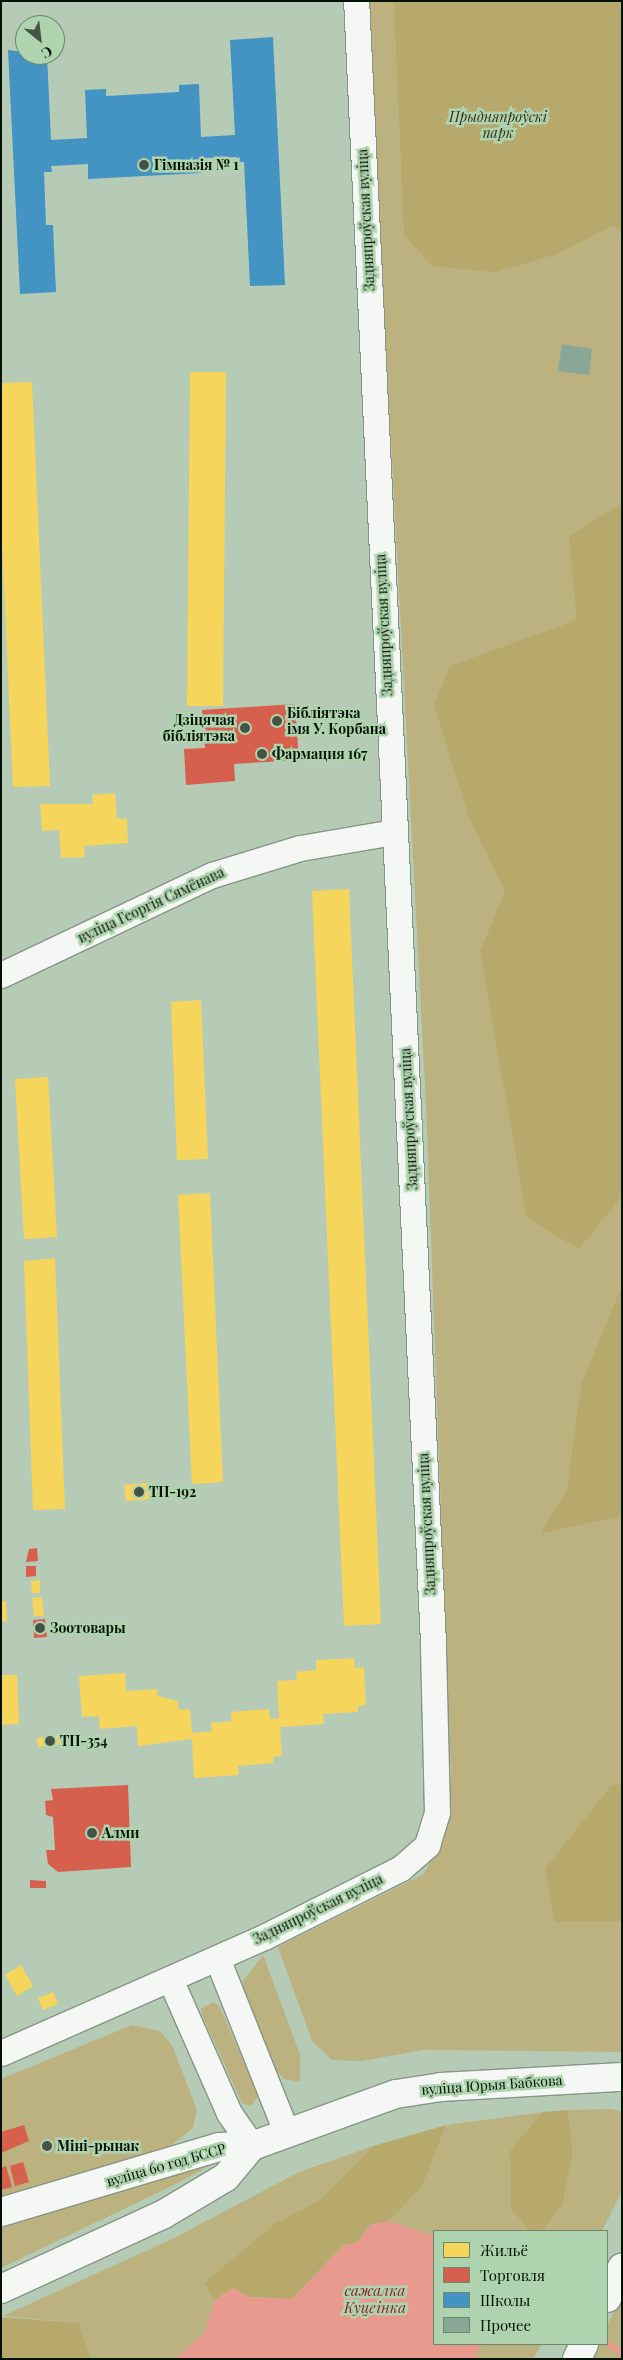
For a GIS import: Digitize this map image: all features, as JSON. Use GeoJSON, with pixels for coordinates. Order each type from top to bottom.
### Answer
{"type":"FeatureCollection","features":[{"type":"Feature","properties":{"kind":"main road","name":"вуліца Юрыя Бабкова"},"geometry":{"type":"LineString","coordinates":[[252,2146],[286,2131],[396,2094],[432,2088],[622,2077]]}},
{"type":"Feature","properties":{"kind":"main road","name":"вуліца 60 год БССР"},"geometry":{"type":"LineString","coordinates":[[1,2212],[219,2147],[252,2146]]}},
{"type":"Feature","properties":{"kind":"main road","name":"вуліца 60 год БССР"},"geometry":{"type":"LineString","coordinates":[[1,2289],[164,2214],[226,2177],[252,2146]]}},
{"type":"Feature","properties":{"kind":"main road"},"geometry":{"type":"LineString","coordinates":[[608,2296],[622,2267]]}},
{"type":"Feature","properties":{"kind":"main road"},"geometry":{"type":"LineString","coordinates":[[577,2359],[584,2345]]}},
{"type":"Feature","properties":{"kind":"street","name":"Задняпроўская вуліца"},"geometry":{"type":"LineString","coordinates":[[1,2053],[217,1958],[401,1868],[427,1844],[437,1812],[433,1633],[356,1]]}},
{"type":"Feature","properties":{"kind":"street","name":"вуліца Георгія Сямёнава"},"geometry":{"type":"LineString","coordinates":[[1,975],[212,875],[317,844],[394,832]]}},
{"type":"Feature","properties":{"kind":"street"},"geometry":{"type":"LineString","coordinates":[[217,1958],[286,2131]]}},
{"type":"Feature","properties":{"kind":"street"},"geometry":{"type":"LineString","coordinates":[[170,1979],[229,2113],[252,2146]]}},
{"type":"Feature","properties":{"kind":"green space","name":"Прыдняпроўскі парк"},"geometry":{"type":"Polygon","coordinates":[[[368,1],[622,1],[622,2052],[423,2050],[361,2061],[332,2060],[312,2041],[278,1947],[424,1874],[446,1831],[451,1781],[426,1105],[368,1]]]}},
{"type":"Feature","properties":{"kind":"green space"},"geometry":{"type":"Polygon","coordinates":[[[394,1],[622,1],[622,235],[614,225],[557,254],[496,272],[432,266],[404,235],[394,1]]]}},
{"type":"Feature","properties":{"kind":"green space"},"geometry":{"type":"Polygon","coordinates":[[[622,503],[622,1196],[579,1249],[527,1218],[480,952],[505,891],[469,817],[434,705],[450,666],[577,620],[569,537],[622,503]]]}},
{"type":"Feature","properties":{"kind":"green space"},"geometry":{"type":"Polygon","coordinates":[[[622,1286],[622,1516],[541,1533],[567,1490],[581,1385],[622,1286]]]}},
{"type":"Feature","properties":{"kind":"green space"},"geometry":{"type":"Polygon","coordinates":[[[622,1784],[622,1921],[555,1922],[545,1869],[611,1786],[622,1784]]]}},
{"type":"Feature","properties":{"kind":"green space"},"geometry":{"type":"Polygon","coordinates":[[[263,1955],[300,2054],[300,2082],[284,2079],[265,2057],[245,2007],[243,1981],[263,1955]]]}},
{"type":"Feature","properties":{"kind":"green space"},"geometry":{"type":"Polygon","coordinates":[[[213,2002],[219,2006],[259,2095],[251,2106],[242,2103],[202,2015],[201,2009],[213,2002]]]}},
{"type":"Feature","properties":{"kind":"green space"},"geometry":{"type":"Polygon","coordinates":[[[132,2025],[160,2031],[172,2045],[197,2110],[193,2128],[167,2149],[1,2197],[1,2079],[132,2025]]]}},
{"type":"Feature","properties":{"kind":"green space"},"geometry":{"type":"Polygon","coordinates":[[[612,2109],[622,2112],[622,2191],[602,2230],[543,2230],[563,2205],[573,2151],[568,2110],[612,2109]]]}},
{"type":"Feature","properties":{"kind":"green space"},"geometry":{"type":"Polygon","coordinates":[[[568,2110],[573,2151],[563,2205],[543,2230],[527,2230],[511,2208],[510,2150],[543,2112],[568,2110]]]}},
{"type":"Feature","properties":{"kind":"green space"},"geometry":{"type":"Polygon","coordinates":[[[543,2112],[510,2150],[511,2208],[527,2230],[433,2230],[433,2236],[389,2221],[422,2187],[446,2125],[543,2112]]]}},
{"type":"Feature","properties":{"kind":"green space"},"geometry":{"type":"Polygon","coordinates":[[[446,2125],[422,2187],[389,2221],[370,2225],[358,2242],[344,2245],[292,2299],[249,2297],[233,2288],[215,2300],[204,2283],[274,2224],[318,2201],[373,2146],[446,2125]]]}},
{"type":"Feature","properties":{"kind":"green space"},"geometry":{"type":"Polygon","coordinates":[[[373,2146],[318,2201],[274,2224],[204,2283],[215,2300],[204,2333],[176,2359],[91,2359],[79,2323],[3,2316],[174,2238],[299,2172],[373,2146]]]}},
{"type":"Feature","properties":{"kind":"green space"},"geometry":{"type":"Polygon","coordinates":[[[219,2156],[220,2160],[180,2182],[1,2268],[1,2228],[162,2179],[219,2156]]]}},
{"type":"Feature","properties":{"kind":"green space"},"geometry":{"type":"Polygon","coordinates":[[[622,2294],[622,2359],[591,2359],[598,2345],[608,2345],[608,2324],[622,2294]]]}},
{"type":"Feature","properties":{"kind":"green space"},"geometry":{"type":"Polygon","coordinates":[[[1,2317],[79,2323],[91,2359],[1,2359],[1,2317]]]}},
{"type":"Feature","properties":{"kind":"green space"},"geometry":{"type":"Polygon","coordinates":[[[481,2345],[541,2345],[533,2359],[475,2359],[481,2345]]]}},
{"type":"Feature","properties":{"kind":"water","name":"сажалка Куцеінка"},"geometry":{"type":"Polygon","coordinates":[[[389,2221],[433,2236],[433,2345],[481,2345],[475,2359],[176,2359],[204,2333],[215,2300],[233,2288],[249,2297],[292,2299],[344,2245],[358,2242],[370,2225],[389,2221]]]}},
{"type":"Feature","properties":{"kind":"building: Жильё"},"geometry":{"type":"Polygon","coordinates":[[[190,372],[226,372],[223,706],[187,706],[190,372]]]}},
{"type":"Feature","properties":{"kind":"building: Жильё"},"geometry":{"type":"Polygon","coordinates":[[[32,382],[50,786],[13,787],[1,521],[1,383],[32,382]]]}},
{"type":"Feature","properties":{"kind":"building: Жильё"},"geometry":{"type":"Polygon","coordinates":[[[115,793],[117,819],[127,818],[128,843],[84,846],[85,857],[61,858],[59,830],[42,831],[40,804],[93,804],[92,795],[115,793]]]}},
{"type":"Feature","properties":{"kind":"building: Жильё"},"geometry":{"type":"Polygon","coordinates":[[[349,889],[381,1624],[344,1626],[312,891],[349,889]]]}},
{"type":"Feature","properties":{"kind":"building: Жильё"},"geometry":{"type":"Polygon","coordinates":[[[201,1000],[208,1159],[177,1160],[171,1002],[201,1000]]]}},
{"type":"Feature","properties":{"kind":"building: Жильё"},"geometry":{"type":"Polygon","coordinates":[[[48,1077],[57,1237],[24,1239],[15,1079],[48,1077]]]}},
{"type":"Feature","properties":{"kind":"building: Жильё"},"geometry":{"type":"Polygon","coordinates":[[[210,1193],[223,1482],[192,1484],[178,1195],[210,1193]]]}},
{"type":"Feature","properties":{"kind":"building: Жильё"},"geometry":{"type":"Polygon","coordinates":[[[55,1258],[65,1509],[33,1510],[24,1261],[55,1258]]]}},
{"type":"Feature","properties":{"kind":"building: Жильё","name":"ТП-192"},"geometry":{"type":"Polygon","coordinates":[[[152,1483],[153,1499],[126,1501],[124,1485],[152,1483]]]}},
{"type":"Feature","properties":{"kind":"building: Жильё"},"geometry":{"type":"Polygon","coordinates":[[[40,1580],[40,1593],[32,1593],[31,1581],[40,1580]]]}},
{"type":"Feature","properties":{"kind":"building: Жильё"},"geometry":{"type":"Polygon","coordinates":[[[42,1597],[44,1616],[34,1616],[32,1598],[42,1597]]]}},
{"type":"Feature","properties":{"kind":"building: Жильё"},"geometry":{"type":"Polygon","coordinates":[[[1,1601],[6,1601],[7,1621],[1,1622],[1,1601]]]}},
{"type":"Feature","properties":{"kind":"building: Жильё"},"geometry":{"type":"Polygon","coordinates":[[[354,1658],[355,1668],[364,1667],[366,1705],[358,1706],[358,1712],[323,1714],[324,1724],[280,1727],[282,1756],[273,1757],[273,1763],[238,1766],[239,1775],[194,1778],[192,1739],[138,1746],[137,1726],[100,1729],[99,1716],[82,1717],[79,1676],[125,1673],[126,1691],[157,1689],[157,1696],[178,1701],[179,1710],[190,1709],[192,1733],[212,1731],[211,1723],[232,1721],[231,1712],[269,1709],[270,1719],[279,1718],[277,1681],[297,1680],[296,1672],[316,1670],[316,1660],[354,1658]]]}},
{"type":"Feature","properties":{"kind":"building: Жильё"},"geometry":{"type":"Polygon","coordinates":[[[1,1675],[17,1675],[19,1724],[1,1725],[1,1675]]]}},
{"type":"Feature","properties":{"kind":"building: Жильё","name":"ТП-354"},"geometry":{"type":"Polygon","coordinates":[[[61,1735],[62,1744],[38,1747],[37,1738],[61,1735]]]}},
{"type":"Feature","properties":{"kind":"building: Жильё"},"geometry":{"type":"Polygon","coordinates":[[[21,1965],[33,1986],[17,1996],[5,1975],[21,1965]]]}},
{"type":"Feature","properties":{"kind":"building: Жильё"},"geometry":{"type":"Polygon","coordinates":[[[53,1992],[58,2004],[43,2010],[38,1998],[53,1992]]]}},
{"type":"Feature","properties":{"kind":"building: Торговля"},"geometry":{"type":"Polygon","coordinates":[[[295,704],[299,760],[234,764],[235,781],[186,785],[184,749],[205,748],[202,710],[295,704]]]}},
{"type":"Feature","properties":{"kind":"building: Торговля"},"geometry":{"type":"Polygon","coordinates":[[[37,1548],[38,1561],[26,1562],[29,1549],[37,1548]]]}},
{"type":"Feature","properties":{"kind":"building: Торговля"},"geometry":{"type":"Polygon","coordinates":[[[26,1566],[36,1566],[36,1576],[26,1577],[26,1566]]]}},
{"type":"Feature","properties":{"kind":"building: Торговля","name":"Зоотовары"},"geometry":{"type":"Polygon","coordinates":[[[45,1619],[47,1637],[34,1638],[33,1620],[45,1619]]]}},
{"type":"Feature","properties":{"kind":"building: Торговля","name":"Алми"},"geometry":{"type":"Polygon","coordinates":[[[128,1785],[131,1867],[58,1872],[48,1864],[46,1850],[55,1850],[53,1817],[46,1815],[45,1801],[53,1800],[51,1789],[128,1785]]]}},
{"type":"Feature","properties":{"kind":"building: Торговля"},"geometry":{"type":"Polygon","coordinates":[[[30,1880],[46,1881],[46,1888],[30,1888],[30,1880]]]}},
{"type":"Feature","properties":{"kind":"building: Торговля"},"geometry":{"type":"Polygon","coordinates":[[[24,2125],[29,2141],[1,2153],[1,2132],[24,2125]]]}},
{"type":"Feature","properties":{"kind":"building: Торговля"},"geometry":{"type":"Polygon","coordinates":[[[23,2162],[29,2182],[15,2186],[10,2166],[23,2162]]]}},
{"type":"Feature","properties":{"kind":"building: Торговля"},"geometry":{"type":"Polygon","coordinates":[[[6,2166],[12,2187],[1,2190],[1,2168],[6,2166]]]}},
{"type":"Feature","properties":{"kind":"building: Школы","name":"Гімназія № 1"},"geometry":{"type":"Polygon","coordinates":[[[273,37],[285,285],[250,286],[244,162],[237,162],[237,157],[200,158],[201,173],[88,179],[88,164],[51,166],[52,172],[44,172],[46,225],[53,225],[56,292],[20,294],[8,50],[15,51],[15,65],[47,65],[51,140],[87,138],[85,90],[106,89],[106,96],[179,92],[179,85],[199,84],[201,137],[235,135],[230,40],[273,37]]]}},
{"type":"Feature","properties":{"kind":"building: Прочее"},"geometry":{"type":"Polygon","coordinates":[[[562,344],[592,349],[589,375],[558,371],[562,344]]]}},
{"type":"Feature","properties":{"kind":"waterway"},"geometry":{"type":"LineString","coordinates":[[610,2345],[622,2353]]}},
{"type":"Feature","properties":{"kind":"place","name":"Гімназія № 1"},"geometry":{"type":"Point","coordinates":[144,165]}},
{"type":"Feature","properties":{"kind":"place","name":"Бібліятэка імя У. Корбана"},"geometry":{"type":"Point","coordinates":[277,721]}},
{"type":"Feature","properties":{"kind":"place","name":"Дзіцячая бібліятэка"},"geometry":{"type":"Point","coordinates":[245,728]}},
{"type":"Feature","properties":{"kind":"place","name":"Фармация 167"},"geometry":{"type":"Point","coordinates":[262,754]}},
{"type":"Feature","properties":{"kind":"place","name":"ТП-192"},"geometry":{"type":"Point","coordinates":[139,1492]}},
{"type":"Feature","properties":{"kind":"place","name":"Зоотовары"},"geometry":{"type":"Point","coordinates":[40,1628]}},
{"type":"Feature","properties":{"kind":"place","name":"ТП-354"},"geometry":{"type":"Point","coordinates":[50,1741]}},
{"type":"Feature","properties":{"kind":"place","name":"Алми"},"geometry":{"type":"Point","coordinates":[92,1833]}},
{"type":"Feature","properties":{"kind":"place","name":"Міні-рынак"},"geometry":{"type":"Point","coordinates":[47,2146]}}]}
